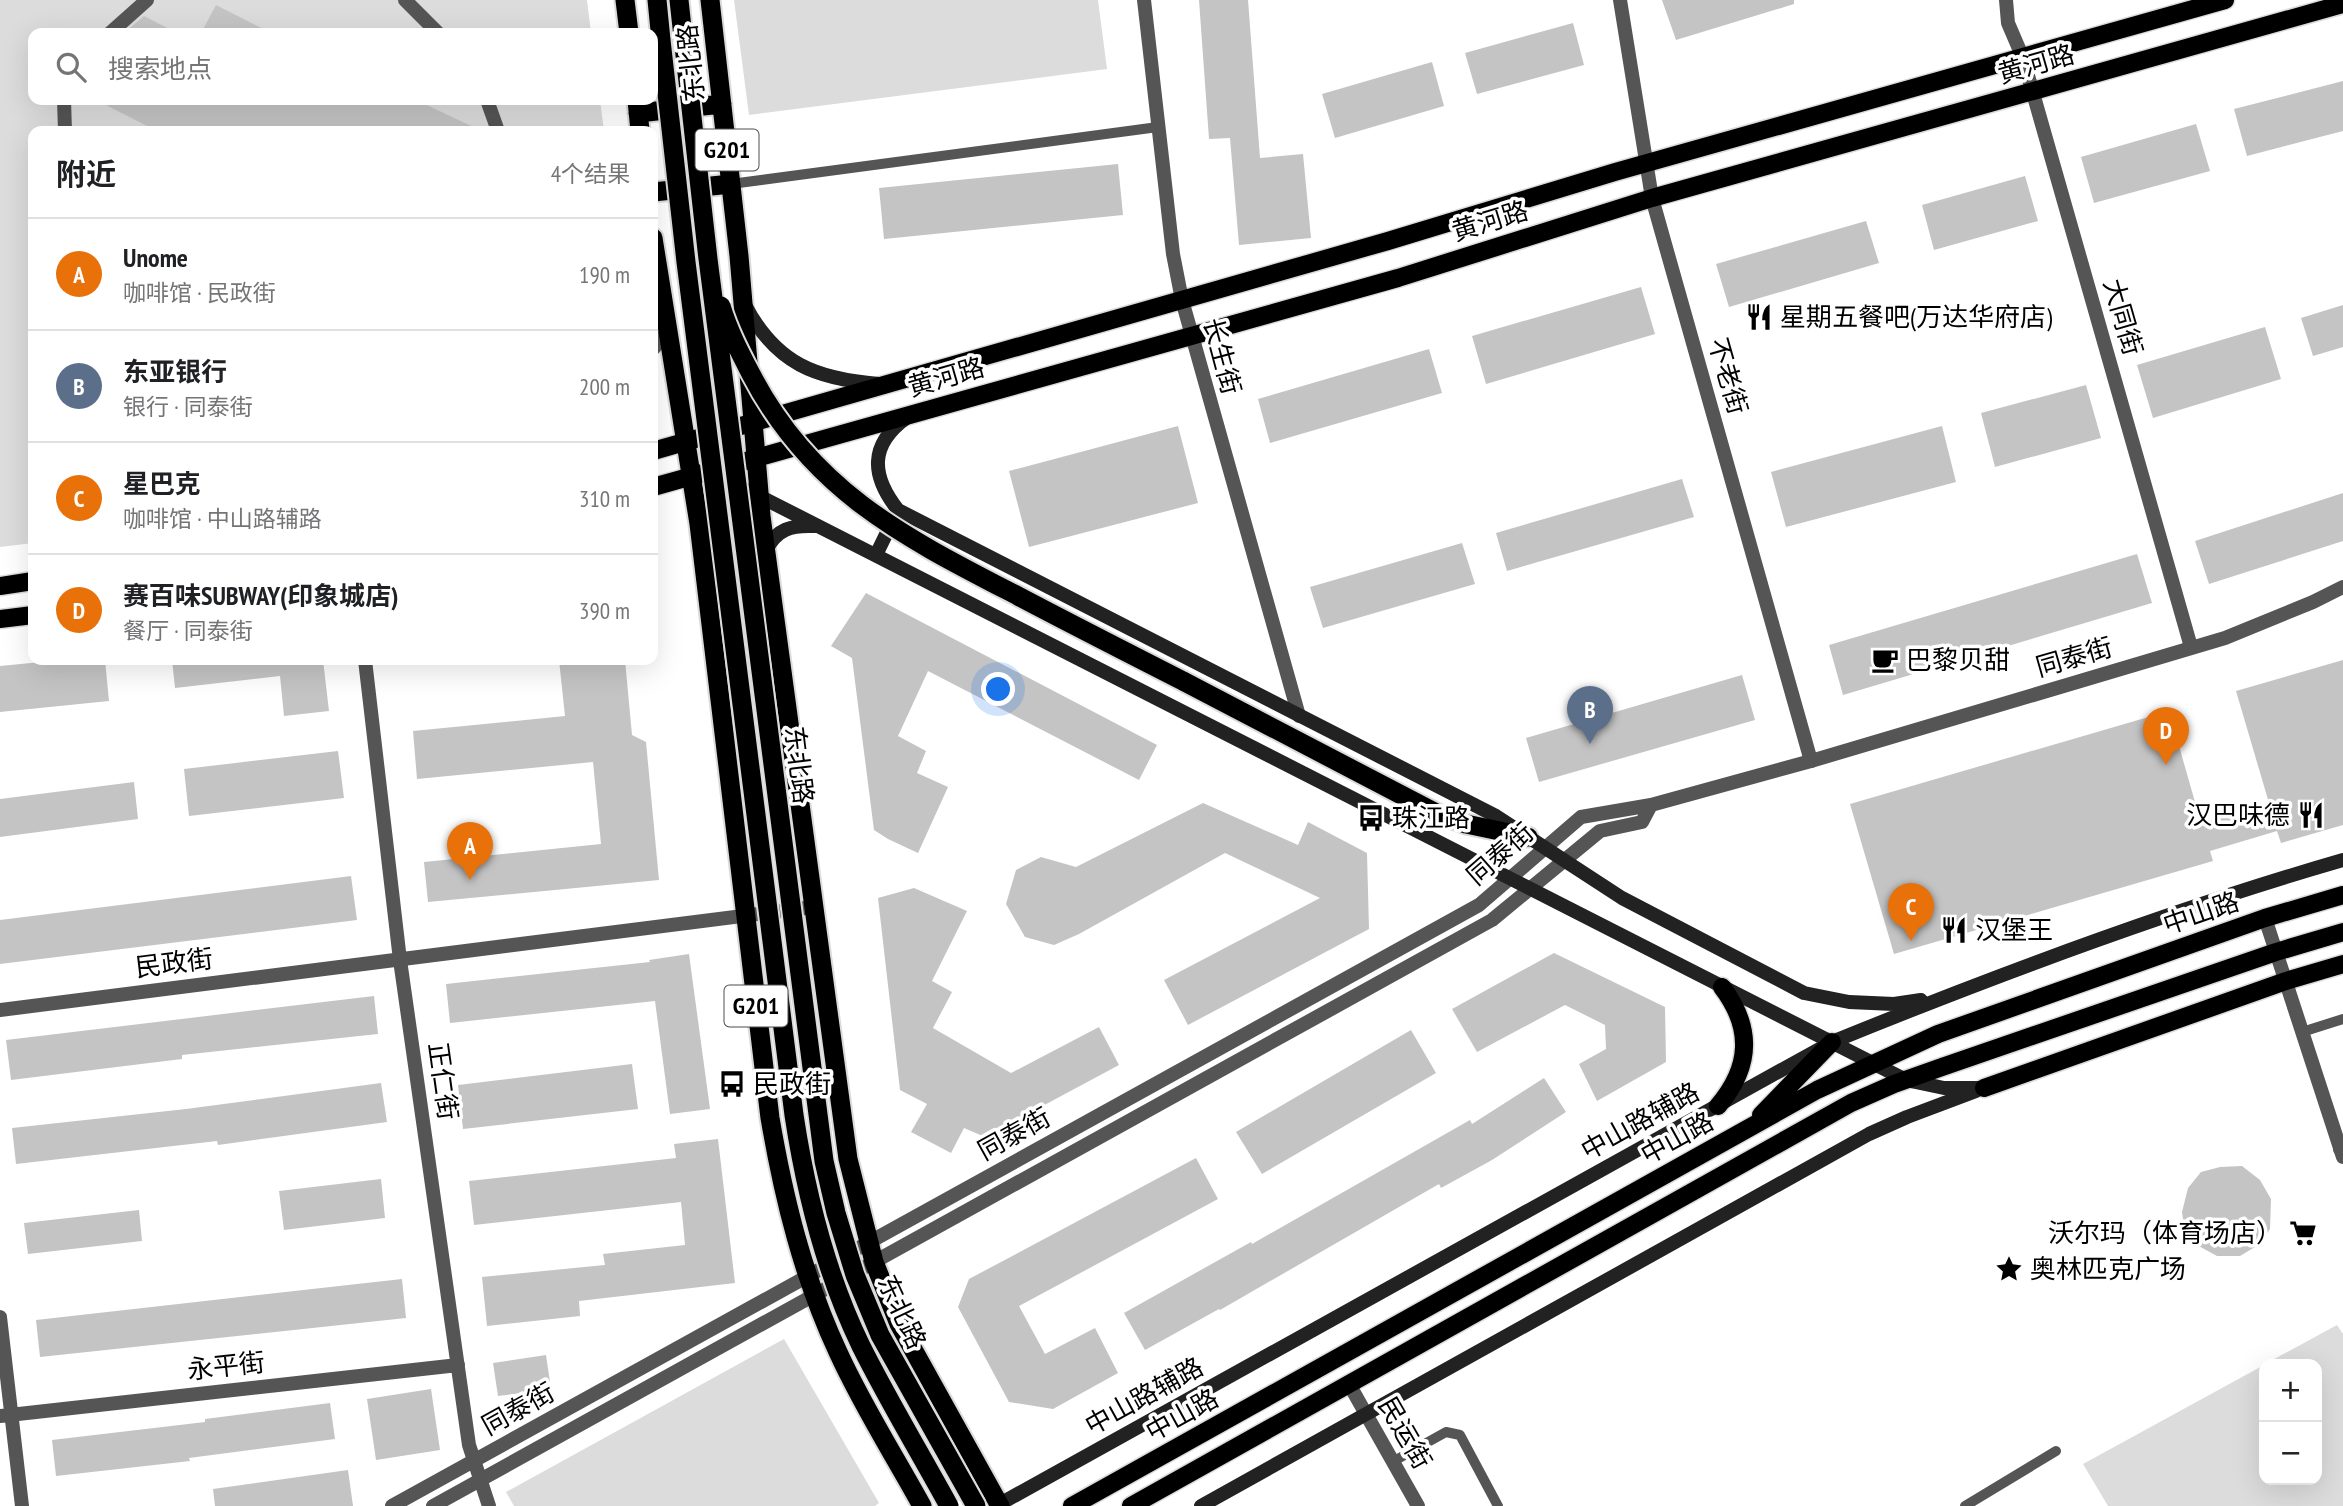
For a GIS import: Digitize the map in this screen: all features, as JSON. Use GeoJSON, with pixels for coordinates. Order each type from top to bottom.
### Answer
{"type":"FeatureCollection","features":[{"type":"Feature","properties":{"kind":"highway"},"geometry":{"type":"LineString","coordinates":[[625,0],[628,28]]}},
{"type":"Feature","properties":{"kind":"highway","name":"东北路"},"geometry":{"type":"LineString","coordinates":[[657,0],[692,303],[803,1171],[836,1285],[861,1345],[949,1506]]}},
{"type":"Feature","properties":{"kind":"highway","name":"东北路"},"geometry":{"type":"LineString","coordinates":[[679,0],[708,259],[824,1161],[855,1275],[880,1335],[975,1506]]}},
{"type":"Feature","properties":{"kind":"highway","name":"东北路"},"geometry":{"type":"LineString","coordinates":[[710,0],[743,300],[765,550],[848,1159],[874,1262],[899,1324],[998,1506]]}},
{"type":"Feature","properties":{"kind":"highway"},"geometry":{"type":"LineString","coordinates":[[638,115],[722,104]]}},
{"type":"Feature","properties":{"kind":"highway"},"geometry":{"type":"LineString","coordinates":[[658,191],[731,184]]}},
{"type":"Feature","properties":{"kind":"highway"},"geometry":{"type":"LineString","coordinates":[[708,259],[723,311],[741,356],[783,429],[811,461],[883,522],[929,550],[1436,813],[1537,843]]}},
{"type":"Feature","properties":{"kind":"highway","name":"G201"},"geometry":{"type":"LineString","coordinates":[[658,272],[703,557],[770,1118],[794,1235],[814,1295],[838,1353],[922,1506]]}},
{"type":"Feature","properties":{"kind":"highway"},"geometry":{"type":"LineString","coordinates":[[703,557],[765,550]]}},
{"type":"Feature","properties":{"kind":"main road","name":"黄河路"},"geometry":{"type":"LineString","coordinates":[[658,483],[688,459],[753,422],[2225,0]]}},
{"type":"Feature","properties":{"kind":"main road","name":"黄河路"},"geometry":{"type":"LineString","coordinates":[[658,452],[688,459],[710,471],[1398,278],[1652,198],[2343,4]]}},
{"type":"Feature","properties":{"kind":"main road"},"geometry":{"type":"LineString","coordinates":[[743,300],[756,325],[772,345],[792,362],[817,374],[848,382],[884,385]]}},
{"type":"Feature","properties":{"kind":"main road"},"geometry":{"type":"LineString","coordinates":[[911,414],[893,427],[884,440],[879,455],[878,474],[884,493],[898,510],[1496,816],[1622,898],[1804,993],[1849,1002],[1894,1004],[1940,998]]}},
{"type":"Feature","properties":{"kind":"main road"},"geometry":{"type":"LineString","coordinates":[[710,471],[1906,1080],[1944,1088],[1984,1088]]}},
{"type":"Feature","properties":{"kind":"main road"},"geometry":{"type":"LineString","coordinates":[[876,555],[898,510]]}},
{"type":"Feature","properties":{"kind":"main road"},"geometry":{"type":"LineString","coordinates":[[765,550],[772,538],[782,529],[818,526]]}},
{"type":"Feature","properties":{"kind":"main road"},"geometry":{"type":"LineString","coordinates":[[0,586],[28,582]]}},
{"type":"Feature","properties":{"kind":"main road"},"geometry":{"type":"LineString","coordinates":[[0,619],[28,616]]}},
{"type":"Feature","properties":{"kind":"main road","name":"中山路辅路"},"geometry":{"type":"LineString","coordinates":[[998,1506],[1832,1042],[1940,998],[2245,889],[2343,860]]}},
{"type":"Feature","properties":{"kind":"main road","name":"中山路"},"geometry":{"type":"LineString","coordinates":[[1072,1506],[1746,1130],[1872,1063],[1938,1034],[2265,918],[2343,895]]}},
{"type":"Feature","properties":{"kind":"main road","name":"中山路"},"geometry":{"type":"LineString","coordinates":[[1131,1506],[1851,1103],[1906,1080],[2276,951],[2343,932]]}},
{"type":"Feature","properties":{"kind":"main road"},"geometry":{"type":"LineString","coordinates":[[1201,1506],[1869,1134],[1984,1088],[2286,981],[2343,964]]}},
{"type":"Feature","properties":{"kind":"main road"},"geometry":{"type":"LineString","coordinates":[[1718,1106],[1734,1087],[1741,1068],[1744,1046],[1737,1006],[1722,986]]}},
{"type":"Feature","properties":{"kind":"main road"},"geometry":{"type":"LineString","coordinates":[[1746,1130],[1832,1042]]}},
{"type":"Feature","properties":{"kind":"street"},"geometry":{"type":"LineString","coordinates":[[116,28],[147,0]]}},
{"type":"Feature","properties":{"kind":"street"},"geometry":{"type":"LineString","coordinates":[[405,0],[433,28]]}},
{"type":"Feature","properties":{"kind":"street","name":"长生街"},"geometry":{"type":"LineString","coordinates":[[1144,0],[1172,254],[1191,336],[1298,716]]}},
{"type":"Feature","properties":{"kind":"street","name":"不老街"},"geometry":{"type":"LineString","coordinates":[[1620,0],[1652,198],[1811,761]]}},
{"type":"Feature","properties":{"kind":"street","name":"大同街"},"geometry":{"type":"LineString","coordinates":[[2006,0],[2008,23],[2024,58],[2191,648]]}},
{"type":"Feature","properties":{"kind":"street"},"geometry":{"type":"LineString","coordinates":[[64,105],[65,126]]}},
{"type":"Feature","properties":{"kind":"street"},"geometry":{"type":"LineString","coordinates":[[489,105],[496,126]]}},
{"type":"Feature","properties":{"kind":"street"},"geometry":{"type":"LineString","coordinates":[[658,343],[667,332]]}},
{"type":"Feature","properties":{"kind":"street","name":"同泰街"},"geometry":{"type":"LineString","coordinates":[[392,1506],[1479,905],[1510,879],[1537,843],[1581,817],[1651,805],[1811,761],[2225,638],[2343,587]]}},
{"type":"Feature","properties":{"kind":"street","name":"正仁街"},"geometry":{"type":"LineString","coordinates":[[366,665],[400,960],[458,1365],[473,1462],[489,1506]]}},
{"type":"Feature","properties":{"kind":"street","name":"同泰街"},"geometry":{"type":"LineString","coordinates":[[433,1506],[1492,920],[1600,831],[1642,822],[1651,805]]}},
{"type":"Feature","properties":{"kind":"street","name":"民政街"},"geometry":{"type":"LineString","coordinates":[[0,1010],[813,907]]}},
{"type":"Feature","properties":{"kind":"street"},"geometry":{"type":"LineString","coordinates":[[2265,918],[2342,1152]]}},
{"type":"Feature","properties":{"kind":"street"},"geometry":{"type":"LineString","coordinates":[[0,1317],[6,1415],[22,1506]]}},
{"type":"Feature","properties":{"kind":"street","name":"永平街"},"geometry":{"type":"LineString","coordinates":[[6,1415],[458,1365]]}},
{"type":"Feature","properties":{"kind":"street","name":"民运街"},"geometry":{"type":"LineString","coordinates":[[1349,1384],[1418,1506]]}},
{"type":"Feature","properties":{"kind":"lane"},"geometry":{"type":"LineString","coordinates":[[731,184],[1158,127]]}},
{"type":"Feature","properties":{"kind":"lane"},"geometry":{"type":"LineString","coordinates":[[2302,1032],[2343,1019]]}},
{"type":"Feature","properties":{"kind":"lane"},"geometry":{"type":"LineString","coordinates":[[1394,1461],[1446,1432],[1461,1436],[1497,1506]]}},
{"type":"Feature","properties":{"kind":"lane"},"geometry":{"type":"LineString","coordinates":[[1965,1506],[2056,1451]]}},
{"type":"Feature","properties":{"kind":"shaded area"},"geometry":{"type":"Polygon","coordinates":[[[0,0],[587,0],[590,28],[28,28],[28,105],[601,105],[603,126],[28,126],[28,544],[0,547],[0,0]]]}},
{"type":"Feature","properties":{"kind":"shaded area"},"geometry":{"type":"Polygon","coordinates":[[[734,0],[1098,0],[1107,69],[749,115],[734,0]]]}},
{"type":"Feature","properties":{"kind":"shaded area"},"geometry":{"type":"Polygon","coordinates":[[[2337,1325],[2343,1334],[2343,1506],[2108,1506],[2083,1464],[2259,1368],[2259,1485],[2322,1485],[2322,1359],[2274,1359],[2337,1325]]]}},
{"type":"Feature","properties":{"kind":"shaded area"},"geometry":{"type":"Polygon","coordinates":[[[784,1339],[879,1503],[875,1506],[514,1506],[506,1492],[784,1339]]]}},
{"type":"Feature","properties":{"kind":"building"},"geometry":{"type":"Polygon","coordinates":[[[1199,0],[1248,0],[1260,158],[1303,154],[1311,238],[1239,245],[1230,138],[1209,139],[1199,0]]]}},
{"type":"Feature","properties":{"kind":"building"},"geometry":{"type":"Polygon","coordinates":[[[1662,0],[1794,0],[1794,4],[1676,40],[1662,0]]]}},
{"type":"Feature","properties":{"kind":"building"},"geometry":{"type":"Polygon","coordinates":[[[216,5],[261,28],[204,28],[216,5]]]}},
{"type":"Feature","properties":{"kind":"building"},"geometry":{"type":"Polygon","coordinates":[[[144,16],[167,28],[130,28],[144,16]]]}},
{"type":"Feature","properties":{"kind":"building"},"geometry":{"type":"Polygon","coordinates":[[[1573,23],[1584,65],[1477,94],[1465,53],[1573,23]]]}},
{"type":"Feature","properties":{"kind":"building"},"geometry":{"type":"Polygon","coordinates":[[[1432,62],[1444,106],[1335,138],[1322,94],[1432,62]]]}},
{"type":"Feature","properties":{"kind":"building"},"geometry":{"type":"Polygon","coordinates":[[[2343,81],[2343,131],[2247,156],[2234,109],[2343,81]]]}},
{"type":"Feature","properties":{"kind":"building"},"geometry":{"type":"Polygon","coordinates":[[[106,105],[427,105],[471,126],[147,126],[106,105]]]}},
{"type":"Feature","properties":{"kind":"building"},"geometry":{"type":"Polygon","coordinates":[[[2196,124],[2210,171],[2094,203],[2081,157],[2196,124]]]}},
{"type":"Feature","properties":{"kind":"building"},"geometry":{"type":"Polygon","coordinates":[[[1118,164],[1123,215],[884,239],[879,188],[1118,164]]]}},
{"type":"Feature","properties":{"kind":"building"},"geometry":{"type":"Polygon","coordinates":[[[2025,176],[2038,221],[1934,250],[1922,205],[2025,176]]]}},
{"type":"Feature","properties":{"kind":"building"},"geometry":{"type":"Polygon","coordinates":[[[1866,221],[1879,263],[1729,307],[1716,264],[1866,221]]]}},
{"type":"Feature","properties":{"kind":"building"},"geometry":{"type":"Polygon","coordinates":[[[1641,287],[1655,334],[1486,384],[1472,336],[1641,287]]]}},
{"type":"Feature","properties":{"kind":"building"},"geometry":{"type":"Polygon","coordinates":[[[2343,305],[2343,347],[2313,356],[2301,318],[2343,305]]]}},
{"type":"Feature","properties":{"kind":"building"},"geometry":{"type":"Polygon","coordinates":[[[2265,327],[2281,379],[2153,418],[2137,365],[2265,327]]]}},
{"type":"Feature","properties":{"kind":"building"},"geometry":{"type":"Polygon","coordinates":[[[1429,349],[1442,393],[1270,443],[1258,399],[1429,349]]]}},
{"type":"Feature","properties":{"kind":"building"},"geometry":{"type":"Polygon","coordinates":[[[2086,385],[2101,438],[1995,467],[1981,413],[2086,385]]]}},
{"type":"Feature","properties":{"kind":"building"},"geometry":{"type":"Polygon","coordinates":[[[1178,426],[1198,503],[1029,547],[1009,471],[1178,426]]]}},
{"type":"Feature","properties":{"kind":"building"},"geometry":{"type":"Polygon","coordinates":[[[1942,426],[1956,482],[1786,527],[1771,472],[1942,426]]]}},
{"type":"Feature","properties":{"kind":"building"},"geometry":{"type":"Polygon","coordinates":[[[1682,479],[1694,517],[1507,571],[1496,533],[1682,479]]]}},
{"type":"Feature","properties":{"kind":"building"},"geometry":{"type":"Polygon","coordinates":[[[2343,493],[2343,541],[2209,584],[2195,541],[2343,493]]]}},
{"type":"Feature","properties":{"kind":"building"},"geometry":{"type":"Polygon","coordinates":[[[1462,543],[1475,584],[1323,628],[1310,587],[1462,543]]]}},
{"type":"Feature","properties":{"kind":"building"},"geometry":{"type":"Polygon","coordinates":[[[2137,554],[2152,603],[1843,695],[1829,645],[2137,554]]]}},
{"type":"Feature","properties":{"kind":"building"},"geometry":{"type":"Polygon","coordinates":[[[866,593],[1157,745],[1139,780],[928,671],[898,736],[926,751],[917,773],[948,787],[918,853],[874,830],[852,658],[831,646],[866,593]]]}},
{"type":"Feature","properties":{"kind":"building"},"geometry":{"type":"Polygon","coordinates":[[[2343,660],[2343,825],[2281,843],[2277,831],[2210,851],[2213,861],[1894,954],[1850,804],[2169,711],[2201,823],[2269,803],[2236,691],[2343,660]]]}},
{"type":"Feature","properties":{"kind":"building"},"geometry":{"type":"Polygon","coordinates":[[[28,663],[105,665],[109,701],[0,712],[0,666],[28,663]]]}},
{"type":"Feature","properties":{"kind":"building"},"geometry":{"type":"Polygon","coordinates":[[[173,665],[324,665],[329,711],[284,716],[280,676],[175,688],[173,665]]]}},
{"type":"Feature","properties":{"kind":"building"},"geometry":{"type":"Polygon","coordinates":[[[560,665],[625,665],[632,735],[646,742],[659,880],[428,902],[424,862],[601,844],[593,762],[417,779],[413,731],[565,716],[560,665]]]}},
{"type":"Feature","properties":{"kind":"building"},"geometry":{"type":"Polygon","coordinates":[[[1742,675],[1755,720],[1539,782],[1526,738],[1742,675]]]}},
{"type":"Feature","properties":{"kind":"building"},"geometry":{"type":"Polygon","coordinates":[[[338,751],[344,798],[189,816],[184,769],[338,751]]]}},
{"type":"Feature","properties":{"kind":"building"},"geometry":{"type":"Polygon","coordinates":[[[134,782],[138,819],[0,837],[0,799],[134,782]]]}},
{"type":"Feature","properties":{"kind":"building"},"geometry":{"type":"Polygon","coordinates":[[[1203,803],[1298,845],[1308,822],[1367,853],[1369,929],[1188,1025],[1164,980],[1320,898],[1225,853],[1079,934],[1054,945],[1025,937],[1006,904],[1016,870],[1041,857],[1076,867],[1203,803]]]}},
{"type":"Feature","properties":{"kind":"building"},"geometry":{"type":"Polygon","coordinates":[[[351,876],[357,920],[0,964],[0,920],[351,876]]]}},
{"type":"Feature","properties":{"kind":"building"},"geometry":{"type":"Polygon","coordinates":[[[914,888],[967,911],[932,981],[952,992],[933,1028],[1011,1073],[1099,1027],[1119,1065],[985,1137],[964,1128],[951,1153],[911,1132],[927,1104],[900,1090],[878,898],[914,888]]]}},
{"type":"Feature","properties":{"kind":"building"},"geometry":{"type":"Polygon","coordinates":[[[1554,953],[1665,1007],[1666,1062],[1597,1101],[1579,1064],[1606,1049],[1605,1025],[1565,1005],[1477,1052],[1452,1009],[1554,953]]]}},
{"type":"Feature","properties":{"kind":"building"},"geometry":{"type":"Polygon","coordinates":[[[689,954],[710,1109],[670,1114],[655,1001],[450,1023],[446,984],[650,962],[649,960],[689,954]]]}},
{"type":"Feature","properties":{"kind":"building"},"geometry":{"type":"Polygon","coordinates":[[[374,996],[378,1034],[182,1055],[182,1059],[11,1080],[6,1040],[374,996]]]}},
{"type":"Feature","properties":{"kind":"building"},"geometry":{"type":"Polygon","coordinates":[[[1411,1030],[1436,1073],[1262,1174],[1236,1132],[1411,1030]]]}},
{"type":"Feature","properties":{"kind":"building"},"geometry":{"type":"Polygon","coordinates":[[[632,1064],[638,1109],[463,1129],[458,1085],[632,1064]]]}},
{"type":"Feature","properties":{"kind":"building"},"geometry":{"type":"Polygon","coordinates":[[[1544,1078],[1566,1112],[1492,1160],[1441,1188],[1439,1184],[1145,1350],[1124,1313],[1470,1120],[1472,1124],[1544,1078]]]}},
{"type":"Feature","properties":{"kind":"building"},"geometry":{"type":"Polygon","coordinates":[[[381,1083],[387,1122],[218,1145],[217,1141],[16,1164],[12,1128],[186,1109],[381,1083]]]}},
{"type":"Feature","properties":{"kind":"building"},"geometry":{"type":"Polygon","coordinates":[[[718,1139],[735,1283],[579,1301],[580,1316],[487,1326],[482,1277],[605,1265],[603,1254],[685,1245],[681,1202],[474,1225],[469,1181],[676,1158],[674,1144],[718,1139]]]}},
{"type":"Feature","properties":{"kind":"building"},"geometry":{"type":"Polygon","coordinates":[[[1196,1158],[1218,1199],[1019,1306],[1045,1354],[1095,1328],[1118,1373],[1053,1409],[1009,1402],[958,1307],[969,1279],[1196,1158]]]}},
{"type":"Feature","properties":{"kind":"building"},"geometry":{"type":"Polygon","coordinates":[[[2242,1166],[2260,1180],[2271,1199],[2270,1229],[2260,1244],[2240,1256],[2217,1256],[2195,1244],[2184,1227],[2182,1212],[2188,1188],[2201,1172],[2220,1167],[2242,1166]]]}},
{"type":"Feature","properties":{"kind":"building"},"geometry":{"type":"Polygon","coordinates":[[[381,1179],[385,1218],[284,1230],[279,1191],[381,1179]]]}},
{"type":"Feature","properties":{"kind":"building"},"geometry":{"type":"Polygon","coordinates":[[[139,1210],[142,1241],[28,1254],[24,1223],[139,1210]]]}},
{"type":"Feature","properties":{"kind":"building"},"geometry":{"type":"Polygon","coordinates":[[[402,1279],[406,1318],[40,1357],[36,1320],[402,1279]]]}},
{"type":"Feature","properties":{"kind":"building"},"geometry":{"type":"Polygon","coordinates":[[[546,1355],[551,1389],[498,1396],[493,1363],[546,1355]]]}},
{"type":"Feature","properties":{"kind":"building"},"geometry":{"type":"Polygon","coordinates":[[[431,1389],[440,1450],[376,1460],[367,1399],[431,1389]]]}},
{"type":"Feature","properties":{"kind":"building"},"geometry":{"type":"Polygon","coordinates":[[[330,1403],[335,1439],[189,1458],[190,1461],[56,1476],[52,1440],[205,1422],[205,1419],[330,1403]]]}},
{"type":"Feature","properties":{"kind":"building"},"geometry":{"type":"Polygon","coordinates":[[[348,1470],[353,1506],[215,1506],[213,1489],[348,1470]]]}},
{"type":"Feature","properties":{"kind":"place","name":"星期五餐吧(万达华府店)"},"geometry":{"type":"Point","coordinates":[1759,317]}},
{"type":"Feature","properties":{"kind":"place","name":"巴黎贝甜"},"geometry":{"type":"Point","coordinates":[1885,660]}},
{"type":"Feature","properties":{"kind":"place","name":"东亚银行"},"geometry":{"type":"Point","coordinates":[1590,744]}},
{"type":"Feature","properties":{"kind":"place","name":"赛百味SUBWAY(印象城店)"},"geometry":{"type":"Point","coordinates":[2166,765]}},
{"type":"Feature","properties":{"kind":"place","name":"汉巴味德"},"geometry":{"type":"Point","coordinates":[2311,815]}},
{"type":"Feature","properties":{"kind":"place","name":"珠江路"},"geometry":{"type":"Point","coordinates":[1371,818]}},
{"type":"Feature","properties":{"kind":"place","name":"Unome"},"geometry":{"type":"Point","coordinates":[470,880]}},
{"type":"Feature","properties":{"kind":"place","name":"汉堡王"},"geometry":{"type":"Point","coordinates":[1954,930]}},
{"type":"Feature","properties":{"kind":"place","name":"星巴克"},"geometry":{"type":"Point","coordinates":[1911,941]}},
{"type":"Feature","properties":{"kind":"place","name":"民政街"},"geometry":{"type":"Point","coordinates":[732,1084]}},
{"type":"Feature","properties":{"kind":"place","name":"沃尔玛（体育场店）"},"geometry":{"type":"Point","coordinates":[2303,1233]}},
{"type":"Feature","properties":{"kind":"place","name":"奥林匹克广场"},"geometry":{"type":"Point","coordinates":[2009,1269]}}]}
